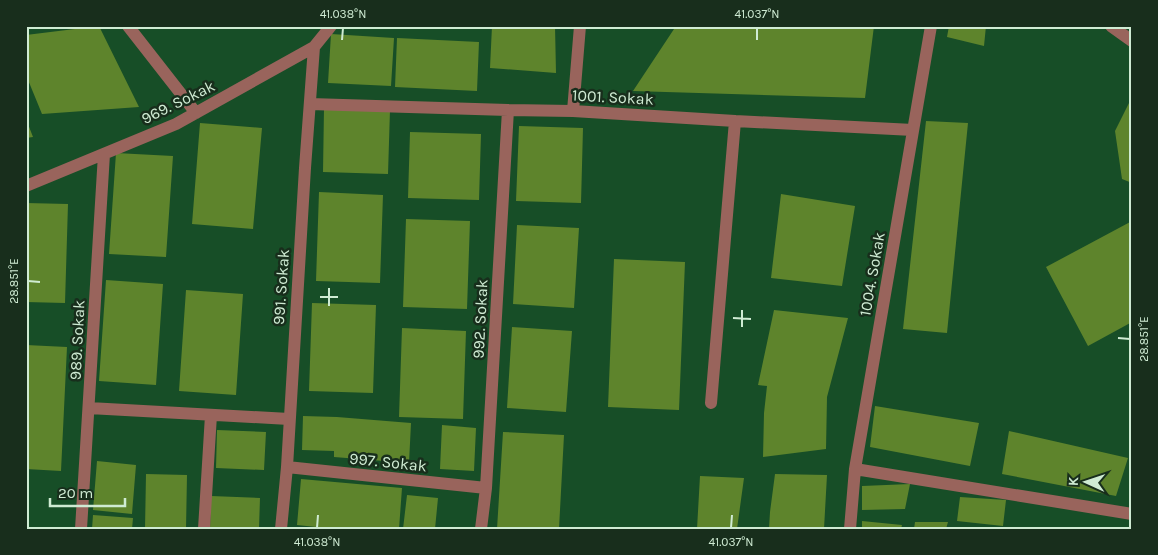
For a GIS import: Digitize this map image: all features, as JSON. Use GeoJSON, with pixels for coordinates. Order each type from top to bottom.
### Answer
{"type":"FeatureCollection","features":[{"type":"Feature","properties":{"kind":"street"},"geometry":{"type":"LineString","coordinates":[[128,26],[196,113]]}},
{"type":"Feature","properties":{"kind":"street","name":"969. Sokak"},"geometry":{"type":"LineString","coordinates":[[26,186],[176,124],[314,47],[331,26]]}},
{"type":"Feature","properties":{"kind":"street"},"geometry":{"type":"LineString","coordinates":[[573,111],[580,26]]}},
{"type":"Feature","properties":{"kind":"street","name":"1004. Sokak"},"geometry":{"type":"LineString","coordinates":[[850,529],[855,470],[931,26]]}},
{"type":"Feature","properties":{"kind":"street"},"geometry":{"type":"LineString","coordinates":[[1111,26],[1132,41]]}},
{"type":"Feature","properties":{"kind":"street","name":"991. Sokak"},"geometry":{"type":"LineString","coordinates":[[281,529],[314,47]]}},
{"type":"Feature","properties":{"kind":"street","name":"1001. Sokak"},"geometry":{"type":"LineString","coordinates":[[310,104],[573,111],[913,130]]}},
{"type":"Feature","properties":{"kind":"street","name":"992. Sokak"},"geometry":{"type":"LineString","coordinates":[[481,529],[486,488],[508,110]]}},
{"type":"Feature","properties":{"kind":"street"},"geometry":{"type":"LineString","coordinates":[[712,403],[735,121]]}},
{"type":"Feature","properties":{"kind":"street","name":"989. Sokak"},"geometry":{"type":"LineString","coordinates":[[81,529],[104,154]]}},
{"type":"Feature","properties":{"kind":"street"},"geometry":{"type":"LineString","coordinates":[[89,408],[289,419]]}},
{"type":"Feature","properties":{"kind":"street"},"geometry":{"type":"LineString","coordinates":[[204,529],[211,415]]}},
{"type":"Feature","properties":{"kind":"street","name":"997. Sokak"},"geometry":{"type":"LineString","coordinates":[[286,467],[486,488]]}},
{"type":"Feature","properties":{"kind":"street"},"geometry":{"type":"LineString","coordinates":[[855,470],[1132,514]]}},
{"type":"Feature","properties":{"kind":"building"},"geometry":{"type":"Polygon","coordinates":[[[99,26],[139,107],[42,114],[26,75],[26,35],[99,26]]]}},
{"type":"Feature","properties":{"kind":"building"},"geometry":{"type":"Polygon","coordinates":[[[492,26],[555,26],[556,73],[490,68],[492,26]]]}},
{"type":"Feature","properties":{"kind":"building"},"geometry":{"type":"Polygon","coordinates":[[[676,26],[874,26],[865,98],[633,91],[676,26]]]}},
{"type":"Feature","properties":{"kind":"building"},"geometry":{"type":"Polygon","coordinates":[[[949,26],[986,26],[984,46],[947,37],[949,26]]]}},
{"type":"Feature","properties":{"kind":"building"},"geometry":{"type":"Polygon","coordinates":[[[331,34],[394,38],[391,86],[328,83],[331,34]]]}},
{"type":"Feature","properties":{"kind":"building"},"geometry":{"type":"Polygon","coordinates":[[[397,38],[479,42],[477,91],[395,87],[397,38]]]}},
{"type":"Feature","properties":{"kind":"building"},"geometry":{"type":"Polygon","coordinates":[[[1132,100],[1132,183],[1122,179],[1115,131],[1132,100]]]}},
{"type":"Feature","properties":{"kind":"building"},"geometry":{"type":"Polygon","coordinates":[[[324,108],[390,110],[388,174],[323,172],[324,108]]]}},
{"type":"Feature","properties":{"kind":"building"},"geometry":{"type":"Polygon","coordinates":[[[26,119],[33,137],[26,138],[26,119]]]}},
{"type":"Feature","properties":{"kind":"building"},"geometry":{"type":"Polygon","coordinates":[[[926,121],[968,123],[947,333],[903,329],[926,121]]]}},
{"type":"Feature","properties":{"kind":"building"},"geometry":{"type":"Polygon","coordinates":[[[200,123],[262,128],[253,229],[192,224],[200,123]]]}},
{"type":"Feature","properties":{"kind":"building"},"geometry":{"type":"Polygon","coordinates":[[[519,126],[583,128],[581,203],[516,201],[519,126]]]}},
{"type":"Feature","properties":{"kind":"building"},"geometry":{"type":"Polygon","coordinates":[[[410,132],[481,134],[479,200],[408,198],[410,132]]]}},
{"type":"Feature","properties":{"kind":"building"},"geometry":{"type":"Polygon","coordinates":[[[116,153],[173,156],[166,257],[109,254],[116,153]]]}},
{"type":"Feature","properties":{"kind":"building"},"geometry":{"type":"Polygon","coordinates":[[[319,192],[383,195],[380,283],[316,281],[319,192]]]}},
{"type":"Feature","properties":{"kind":"building"},"geometry":{"type":"Polygon","coordinates":[[[781,194],[855,206],[842,286],[771,278],[781,194]]]}},
{"type":"Feature","properties":{"kind":"building"},"geometry":{"type":"Polygon","coordinates":[[[26,203],[68,204],[65,303],[26,302],[26,203]]]}},
{"type":"Feature","properties":{"kind":"building"},"geometry":{"type":"Polygon","coordinates":[[[406,219],[470,221],[467,309],[403,307],[406,219]]]}},
{"type":"Feature","properties":{"kind":"building"},"geometry":{"type":"Polygon","coordinates":[[[1132,221],[1132,322],[1088,346],[1046,267],[1132,221]]]}},
{"type":"Feature","properties":{"kind":"building"},"geometry":{"type":"Polygon","coordinates":[[[517,225],[579,228],[574,308],[513,304],[517,225]]]}},
{"type":"Feature","properties":{"kind":"building"},"geometry":{"type":"Polygon","coordinates":[[[614,259],[685,262],[679,410],[608,407],[614,259]]]}},
{"type":"Feature","properties":{"kind":"building"},"geometry":{"type":"Polygon","coordinates":[[[106,280],[163,284],[156,385],[99,381],[106,280]]]}},
{"type":"Feature","properties":{"kind":"building"},"geometry":{"type":"Polygon","coordinates":[[[186,290],[243,294],[236,395],[179,391],[186,290]]]}},
{"type":"Feature","properties":{"kind":"building"},"geometry":{"type":"Polygon","coordinates":[[[312,303],[376,305],[373,393],[309,391],[312,303]]]}},
{"type":"Feature","properties":{"kind":"building"},"geometry":{"type":"Polygon","coordinates":[[[774,310],[848,318],[827,397],[826,449],[763,457],[767,386],[758,385],[774,310]]]}},
{"type":"Feature","properties":{"kind":"building"},"geometry":{"type":"Polygon","coordinates":[[[512,327],[572,331],[566,412],[507,408],[512,327]]]}},
{"type":"Feature","properties":{"kind":"building"},"geometry":{"type":"Polygon","coordinates":[[[402,328],[466,331],[463,419],[399,417],[402,328]]]}},
{"type":"Feature","properties":{"kind":"building"},"geometry":{"type":"Polygon","coordinates":[[[26,345],[67,347],[61,471],[26,469],[26,345]]]}},
{"type":"Feature","properties":{"kind":"building"},"geometry":{"type":"Polygon","coordinates":[[[875,406],[979,423],[970,466],[870,447],[875,406]]]}},
{"type":"Feature","properties":{"kind":"building"},"geometry":{"type":"Polygon","coordinates":[[[303,416],[411,423],[409,463],[334,457],[334,451],[302,450],[303,416]]]}},
{"type":"Feature","properties":{"kind":"building"},"geometry":{"type":"Polygon","coordinates":[[[442,425],[476,428],[474,471],[440,469],[442,425]]]}},
{"type":"Feature","properties":{"kind":"building"},"geometry":{"type":"Polygon","coordinates":[[[217,430],[266,432],[264,470],[216,468],[217,430]]]}},
{"type":"Feature","properties":{"kind":"building"},"geometry":{"type":"Polygon","coordinates":[[[1009,431],[1128,458],[1116,496],[1002,474],[1009,431]]]}},
{"type":"Feature","properties":{"kind":"building"},"geometry":{"type":"Polygon","coordinates":[[[503,432],[564,435],[559,529],[497,529],[503,432]]]}},
{"type":"Feature","properties":{"kind":"building"},"geometry":{"type":"Polygon","coordinates":[[[97,461],[136,465],[132,514],[93,510],[97,461]]]}},
{"type":"Feature","properties":{"kind":"building"},"geometry":{"type":"Polygon","coordinates":[[[146,474],[187,475],[186,529],[145,529],[146,474]]]}},
{"type":"Feature","properties":{"kind":"building"},"geometry":{"type":"Polygon","coordinates":[[[775,474],[827,475],[824,529],[769,529],[775,474]]]}},
{"type":"Feature","properties":{"kind":"building"},"geometry":{"type":"Polygon","coordinates":[[[700,476],[744,478],[737,529],[697,529],[700,476]]]}},
{"type":"Feature","properties":{"kind":"building"},"geometry":{"type":"Polygon","coordinates":[[[301,479],[402,488],[399,529],[335,529],[297,525],[301,479]]]}},
{"type":"Feature","properties":{"kind":"building"},"geometry":{"type":"Polygon","coordinates":[[[910,484],[905,509],[862,510],[862,486],[910,484]]]}},
{"type":"Feature","properties":{"kind":"building"},"geometry":{"type":"Polygon","coordinates":[[[407,495],[438,498],[435,529],[403,529],[407,495]]]}},
{"type":"Feature","properties":{"kind":"building"},"geometry":{"type":"Polygon","coordinates":[[[211,496],[260,498],[259,529],[210,529],[211,496]]]}},
{"type":"Feature","properties":{"kind":"building"},"geometry":{"type":"Polygon","coordinates":[[[960,497],[1006,500],[1003,526],[957,521],[960,497]]]}},
{"type":"Feature","properties":{"kind":"building"},"geometry":{"type":"Polygon","coordinates":[[[93,515],[133,518],[132,529],[92,529],[93,515]]]}},
{"type":"Feature","properties":{"kind":"building"},"geometry":{"type":"Polygon","coordinates":[[[862,521],[902,525],[901,529],[862,529],[862,521]]]}},
{"type":"Feature","properties":{"kind":"building"},"geometry":{"type":"Polygon","coordinates":[[[915,522],[948,522],[946,529],[914,529],[915,522]]]}}]}
